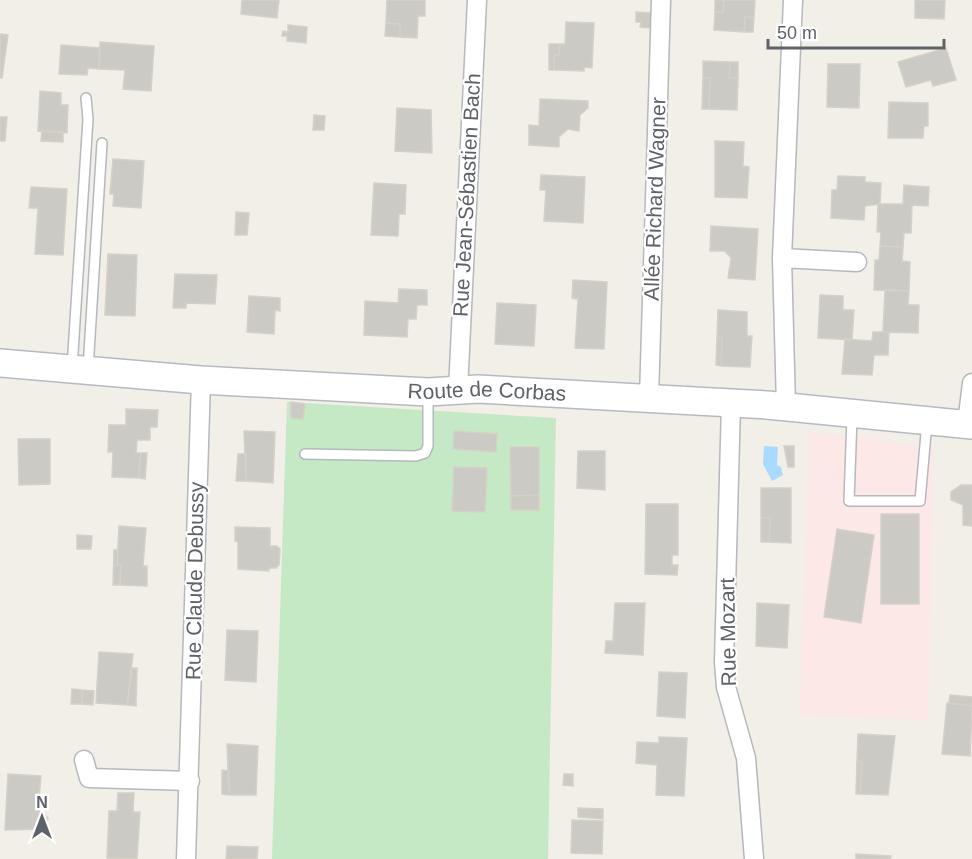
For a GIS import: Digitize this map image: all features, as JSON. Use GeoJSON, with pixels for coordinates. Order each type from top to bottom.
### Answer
{"type":"FeatureCollection","features":[{"type":"Feature","properties":{"kind":"street","name":"Rue Jean-Sébastien Bach"},"geometry":{"type":"LineString","coordinates":[[458,390],[477,0]]}},
{"type":"Feature","properties":{"kind":"street","name":"Allée Richard Wagner"},"geometry":{"type":"LineString","coordinates":[[649,398],[662,0]]}},
{"type":"Feature","properties":{"kind":"street"},"geometry":{"type":"LineString","coordinates":[[786,406],[782,258],[793,0]]}},
{"type":"Feature","properties":{"kind":"street"},"geometry":{"type":"LineString","coordinates":[[782,258],[857,262]]}},
{"type":"Feature","properties":{"kind":"street","name":"Route de Corbas"},"geometry":{"type":"LineString","coordinates":[[0,363],[201,380],[428,392],[458,390],[786,406],[969,424]]}},
{"type":"Feature","properties":{"kind":"street","name":"Rue Claude Debussy"},"geometry":{"type":"LineString","coordinates":[[186,859],[201,380]]}},
{"type":"Feature","properties":{"kind":"street"},"geometry":{"type":"LineString","coordinates":[[969,424],[972,383]]}},
{"type":"Feature","properties":{"kind":"street","name":"Rue Mozart"},"geometry":{"type":"LineString","coordinates":[[731,403],[724,663],[726,687],[746,758],[754,859]]}},
{"type":"Feature","properties":{"kind":"street"},"geometry":{"type":"LineString","coordinates":[[84,760],[89,778],[190,781]]}},
{"type":"Feature","properties":{"kind":"lane"},"geometry":{"type":"LineString","coordinates":[[80,371],[88,119],[86,98]]}},
{"type":"Feature","properties":{"kind":"lane"},"geometry":{"type":"LineString","coordinates":[[80,371],[102,143]]}},
{"type":"Feature","properties":{"kind":"lane"},"geometry":{"type":"LineString","coordinates":[[305,454],[416,456],[425,453],[428,446],[428,392]]}},
{"type":"Feature","properties":{"kind":"lane"},"geometry":{"type":"LineString","coordinates":[[852,412],[849,501],[921,501],[927,420]]}},
{"type":"Feature","properties":{"kind":"shaded area"},"geometry":{"type":"Polygon","coordinates":[[[809,432],[934,447],[928,720],[800,715],[809,432]]]}},
{"type":"Feature","properties":{"kind":"green space"},"geometry":{"type":"Polygon","coordinates":[[[287,402],[556,418],[548,859],[272,859],[287,402]]]}},
{"type":"Feature","properties":{"kind":"water"},"geometry":{"type":"Polygon","coordinates":[[[764,446],[778,447],[777,465],[781,467],[783,475],[772,481],[763,464],[764,446]]]}},
{"type":"Feature","properties":{"kind":"building"},"geometry":{"type":"Polygon","coordinates":[[[242,0],[279,0],[277,18],[241,14],[242,0]]]}},
{"type":"Feature","properties":{"kind":"building"},"geometry":{"type":"Polygon","coordinates":[[[387,0],[425,0],[425,16],[418,16],[417,38],[400,37],[400,24],[386,23],[387,0]]]}},
{"type":"Feature","properties":{"kind":"building"},"geometry":{"type":"Polygon","coordinates":[[[715,0],[724,0],[723,12],[715,12],[715,0]]]}},
{"type":"Feature","properties":{"kind":"building"},"geometry":{"type":"Polygon","coordinates":[[[724,0],[755,0],[754,17],[745,17],[744,32],[714,30],[715,12],[723,12],[724,0]]]}},
{"type":"Feature","properties":{"kind":"building"},"geometry":{"type":"Polygon","coordinates":[[[915,0],[945,0],[944,19],[915,18],[915,0]]]}},
{"type":"Feature","properties":{"kind":"building"},"geometry":{"type":"Polygon","coordinates":[[[636,12],[652,13],[651,28],[640,27],[641,22],[636,22],[636,12]]]}},
{"type":"Feature","properties":{"kind":"building"},"geometry":{"type":"Polygon","coordinates":[[[745,17],[754,17],[753,32],[744,32],[745,17]]]}},
{"type":"Feature","properties":{"kind":"building"},"geometry":{"type":"Polygon","coordinates":[[[566,22],[594,23],[592,68],[584,67],[584,71],[554,70],[554,55],[559,55],[560,44],[565,44],[566,22]]]}},
{"type":"Feature","properties":{"kind":"building"},"geometry":{"type":"Polygon","coordinates":[[[386,23],[400,24],[400,37],[385,36],[386,23]]]}},
{"type":"Feature","properties":{"kind":"building"},"geometry":{"type":"Polygon","coordinates":[[[288,25],[307,27],[306,43],[287,41],[287,36],[282,36],[283,31],[288,32],[288,25]]]}},
{"type":"Feature","properties":{"kind":"building"},"geometry":{"type":"Polygon","coordinates":[[[0,34],[8,35],[2,78],[0,78],[0,34]]]}},
{"type":"Feature","properties":{"kind":"building"},"geometry":{"type":"Polygon","coordinates":[[[100,42],[154,46],[151,91],[123,89],[125,70],[99,69],[100,42]]]}},
{"type":"Feature","properties":{"kind":"building"},"geometry":{"type":"Polygon","coordinates":[[[549,44],[560,44],[559,55],[554,55],[554,70],[549,70],[549,44]]]}},
{"type":"Feature","properties":{"kind":"building"},"geometry":{"type":"Polygon","coordinates":[[[61,45],[100,48],[99,69],[88,68],[87,75],[59,74],[61,45]]]}},
{"type":"Feature","properties":{"kind":"building"},"geometry":{"type":"Polygon","coordinates":[[[946,48],[956,80],[933,86],[931,80],[906,87],[898,62],[946,48]]]}},
{"type":"Feature","properties":{"kind":"building"},"geometry":{"type":"Polygon","coordinates":[[[703,61],[730,62],[729,78],[738,78],[737,110],[709,109],[710,78],[703,78],[703,61]]]}},
{"type":"Feature","properties":{"kind":"building"},"geometry":{"type":"Polygon","coordinates":[[[730,62],[738,62],[738,78],[729,78],[730,62]]]}},
{"type":"Feature","properties":{"kind":"building"},"geometry":{"type":"Polygon","coordinates":[[[828,64],[860,64],[859,108],[827,107],[828,64]]]}},
{"type":"Feature","properties":{"kind":"building"},"geometry":{"type":"Polygon","coordinates":[[[703,78],[710,78],[709,109],[702,109],[703,78]]]}},
{"type":"Feature","properties":{"kind":"building"},"geometry":{"type":"Polygon","coordinates":[[[40,91],[61,93],[61,105],[68,105],[67,133],[38,131],[40,91]]]}},
{"type":"Feature","properties":{"kind":"building"},"geometry":{"type":"Polygon","coordinates":[[[540,99],[588,101],[588,108],[580,115],[579,131],[568,129],[559,137],[559,147],[529,145],[529,125],[539,126],[540,99]]]}},
{"type":"Feature","properties":{"kind":"building"},"geometry":{"type":"Polygon","coordinates":[[[889,102],[928,103],[928,126],[924,126],[923,138],[888,138],[889,102]]]}},
{"type":"Feature","properties":{"kind":"building"},"geometry":{"type":"Polygon","coordinates":[[[397,108],[431,110],[432,153],[395,151],[397,108]]]}},
{"type":"Feature","properties":{"kind":"building"},"geometry":{"type":"Polygon","coordinates":[[[314,115],[325,116],[324,130],[313,130],[314,115]]]}},
{"type":"Feature","properties":{"kind":"building"},"geometry":{"type":"Polygon","coordinates":[[[0,117],[7,117],[5,141],[0,141],[0,117]]]}},
{"type":"Feature","properties":{"kind":"building"},"geometry":{"type":"Polygon","coordinates":[[[42,131],[63,132],[63,142],[41,141],[42,131]]]}},
{"type":"Feature","properties":{"kind":"building"},"geometry":{"type":"Polygon","coordinates":[[[715,141],[744,142],[743,166],[749,167],[747,198],[715,197],[715,141]]]}},
{"type":"Feature","properties":{"kind":"building"},"geometry":{"type":"Polygon","coordinates":[[[113,159],[144,161],[141,208],[113,206],[114,194],[110,194],[113,159]]]}},
{"type":"Feature","properties":{"kind":"building"},"geometry":{"type":"Polygon","coordinates":[[[541,175],[585,177],[583,223],[544,221],[546,190],[540,190],[541,175]]]}},
{"type":"Feature","properties":{"kind":"building"},"geometry":{"type":"Polygon","coordinates":[[[838,176],[865,177],[865,182],[881,183],[880,204],[865,206],[864,220],[831,218],[832,190],[837,190],[838,176]]]}},
{"type":"Feature","properties":{"kind":"building"},"geometry":{"type":"Polygon","coordinates":[[[374,183],[406,185],[405,214],[399,214],[398,236],[371,235],[374,183]]]}},
{"type":"Feature","properties":{"kind":"building"},"geometry":{"type":"Polygon","coordinates":[[[904,185],[929,187],[928,206],[912,205],[911,233],[904,233],[903,247],[880,246],[881,232],[877,232],[878,204],[903,204],[904,185]]]}},
{"type":"Feature","properties":{"kind":"building"},"geometry":{"type":"Polygon","coordinates":[[[31,187],[67,189],[63,255],[35,254],[38,208],[29,208],[31,187]]]}},
{"type":"Feature","properties":{"kind":"building"},"geometry":{"type":"Polygon","coordinates":[[[236,212],[249,213],[247,235],[235,235],[236,212]]]}},
{"type":"Feature","properties":{"kind":"building"},"geometry":{"type":"Polygon","coordinates":[[[711,226],[758,229],[755,280],[728,278],[731,258],[725,251],[710,251],[711,226]]]}},
{"type":"Feature","properties":{"kind":"building"},"geometry":{"type":"Polygon","coordinates":[[[880,246],[903,247],[902,261],[910,262],[909,291],[874,290],[875,260],[879,260],[880,246]]]}},
{"type":"Feature","properties":{"kind":"building"},"geometry":{"type":"Polygon","coordinates":[[[108,254],[137,255],[135,316],[105,315],[108,254]]]}},
{"type":"Feature","properties":{"kind":"building"},"geometry":{"type":"Polygon","coordinates":[[[175,274],[217,275],[215,304],[186,303],[186,308],[173,308],[175,274]]]}},
{"type":"Feature","properties":{"kind":"building"},"geometry":{"type":"Polygon","coordinates":[[[573,280],[607,282],[604,349],[575,348],[578,299],[572,298],[573,280]]]}},
{"type":"Feature","properties":{"kind":"building"},"geometry":{"type":"Polygon","coordinates":[[[399,289],[427,290],[427,305],[417,305],[416,319],[408,319],[407,337],[364,335],[365,301],[398,303],[399,289]]]}},
{"type":"Feature","properties":{"kind":"building"},"geometry":{"type":"Polygon","coordinates":[[[885,290],[909,291],[908,305],[919,305],[918,333],[883,332],[885,290]]]}},
{"type":"Feature","properties":{"kind":"building"},"geometry":{"type":"Polygon","coordinates":[[[820,295],[843,296],[843,310],[854,310],[852,340],[818,338],[820,295]]]}},
{"type":"Feature","properties":{"kind":"building"},"geometry":{"type":"Polygon","coordinates":[[[249,296],[280,298],[280,311],[275,310],[274,334],[247,332],[249,296]]]}},
{"type":"Feature","properties":{"kind":"building"},"geometry":{"type":"Polygon","coordinates":[[[497,303],[536,305],[534,346],[495,344],[497,303]]]}},
{"type":"Feature","properties":{"kind":"building"},"geometry":{"type":"Polygon","coordinates":[[[718,310],[747,312],[747,336],[752,336],[750,367],[721,366],[722,337],[717,337],[718,310]]]}},
{"type":"Feature","properties":{"kind":"building"},"geometry":{"type":"Polygon","coordinates":[[[873,332],[889,332],[888,355],[874,355],[872,375],[842,374],[845,339],[872,341],[873,332]]]}},
{"type":"Feature","properties":{"kind":"building"},"geometry":{"type":"Polygon","coordinates":[[[717,337],[722,337],[721,366],[716,365],[717,337]]]}},
{"type":"Feature","properties":{"kind":"building"},"geometry":{"type":"Polygon","coordinates":[[[291,402],[305,404],[303,419],[291,418],[291,402]]]}},
{"type":"Feature","properties":{"kind":"building"},"geometry":{"type":"Polygon","coordinates":[[[126,409],[158,410],[157,427],[150,427],[150,440],[137,440],[136,453],[140,453],[139,478],[112,477],[113,452],[108,452],[109,425],[126,425],[126,409]]]}},
{"type":"Feature","properties":{"kind":"building"},"geometry":{"type":"Polygon","coordinates":[[[244,431],[275,432],[273,483],[246,481],[244,431]]]}},
{"type":"Feature","properties":{"kind":"building"},"geometry":{"type":"Polygon","coordinates":[[[454,431],[497,434],[496,452],[453,449],[454,431]]]}},
{"type":"Feature","properties":{"kind":"building"},"geometry":{"type":"Polygon","coordinates":[[[18,439],[50,439],[50,484],[19,485],[18,439]]]}},
{"type":"Feature","properties":{"kind":"building"},"geometry":{"type":"Polygon","coordinates":[[[784,446],[794,446],[794,467],[788,467],[784,446]]]}},
{"type":"Feature","properties":{"kind":"building"},"geometry":{"type":"Polygon","coordinates":[[[510,447],[539,447],[539,495],[511,496],[510,447]]]}},
{"type":"Feature","properties":{"kind":"building"},"geometry":{"type":"Polygon","coordinates":[[[578,451],[605,451],[605,490],[577,488],[578,451]]]}},
{"type":"Feature","properties":{"kind":"building"},"geometry":{"type":"Polygon","coordinates":[[[140,453],[147,453],[145,479],[139,478],[140,453]]]}},
{"type":"Feature","properties":{"kind":"building"},"geometry":{"type":"Polygon","coordinates":[[[238,454],[246,454],[246,481],[236,481],[238,454]]]}},
{"type":"Feature","properties":{"kind":"building"},"geometry":{"type":"Polygon","coordinates":[[[454,467],[487,468],[485,512],[452,511],[454,467]]]}},
{"type":"Feature","properties":{"kind":"building"},"geometry":{"type":"Polygon","coordinates":[[[961,485],[972,485],[972,526],[963,525],[963,505],[951,500],[951,492],[961,485]]]}},
{"type":"Feature","properties":{"kind":"building"},"geometry":{"type":"Polygon","coordinates":[[[761,488],[791,488],[791,543],[769,542],[770,518],[761,518],[761,488]]]}},
{"type":"Feature","properties":{"kind":"building"},"geometry":{"type":"Polygon","coordinates":[[[539,495],[539,510],[511,510],[511,496],[539,495]]]}},
{"type":"Feature","properties":{"kind":"building"},"geometry":{"type":"Polygon","coordinates":[[[646,504],[678,504],[678,555],[672,555],[672,565],[678,565],[677,575],[645,574],[646,504]]]}},
{"type":"Feature","properties":{"kind":"building"},"geometry":{"type":"Polygon","coordinates":[[[881,514],[919,514],[919,604],[881,604],[881,514]]]}},
{"type":"Feature","properties":{"kind":"building"},"geometry":{"type":"Polygon","coordinates":[[[761,518],[770,518],[769,542],[761,542],[761,518]]]}},
{"type":"Feature","properties":{"kind":"building"},"geometry":{"type":"Polygon","coordinates":[[[119,526],[146,528],[143,566],[147,566],[147,586],[120,585],[121,565],[117,565],[119,526]]]}},
{"type":"Feature","properties":{"kind":"building"},"geometry":{"type":"Polygon","coordinates":[[[235,527],[270,528],[270,546],[277,546],[280,549],[279,565],[276,568],[269,568],[269,571],[238,569],[238,542],[235,541],[235,527]]]}},
{"type":"Feature","properties":{"kind":"building"},"geometry":{"type":"Polygon","coordinates":[[[837,529],[874,535],[861,623],[824,617],[837,529]]]}},
{"type":"Feature","properties":{"kind":"building"},"geometry":{"type":"Polygon","coordinates":[[[77,535],[92,536],[91,549],[77,549],[77,535]]]}},
{"type":"Feature","properties":{"kind":"building"},"geometry":{"type":"Polygon","coordinates":[[[114,550],[118,550],[117,565],[121,565],[120,585],[113,585],[114,550]]]}},
{"type":"Feature","properties":{"kind":"building"},"geometry":{"type":"Polygon","coordinates":[[[615,603],[645,603],[643,655],[605,653],[606,641],[613,641],[615,603]]]}},
{"type":"Feature","properties":{"kind":"building"},"geometry":{"type":"Polygon","coordinates":[[[757,603],[789,605],[787,648],[756,646],[757,603]]]}},
{"type":"Feature","properties":{"kind":"building"},"geometry":{"type":"Polygon","coordinates":[[[227,630],[258,631],[256,682],[225,680],[227,630]]]}},
{"type":"Feature","properties":{"kind":"building"},"geometry":{"type":"Polygon","coordinates":[[[99,652],[133,654],[127,705],[96,703],[99,652]]]}},
{"type":"Feature","properties":{"kind":"building"},"geometry":{"type":"Polygon","coordinates":[[[132,668],[137,668],[136,706],[127,705],[132,668]]]}},
{"type":"Feature","properties":{"kind":"building"},"geometry":{"type":"Polygon","coordinates":[[[659,672],[687,673],[685,718],[657,716],[659,672]]]}},
{"type":"Feature","properties":{"kind":"building"},"geometry":{"type":"Polygon","coordinates":[[[72,689],[82,690],[82,704],[71,704],[72,689]]]}},
{"type":"Feature","properties":{"kind":"building"},"geometry":{"type":"Polygon","coordinates":[[[82,690],[94,691],[93,705],[82,704],[82,690]]]}},
{"type":"Feature","properties":{"kind":"building"},"geometry":{"type":"Polygon","coordinates":[[[950,695],[972,697],[972,706],[949,703],[950,695]]]}},
{"type":"Feature","properties":{"kind":"building"},"geometry":{"type":"Polygon","coordinates":[[[947,703],[972,706],[970,756],[942,754],[947,703]]]}},
{"type":"Feature","properties":{"kind":"building"},"geometry":{"type":"Polygon","coordinates":[[[858,734],[895,736],[888,795],[860,794],[862,762],[857,761],[858,734]]]}},
{"type":"Feature","properties":{"kind":"building"},"geometry":{"type":"Polygon","coordinates":[[[659,737],[687,738],[684,796],[656,795],[657,765],[636,763],[637,742],[659,743],[659,737]]]}},
{"type":"Feature","properties":{"kind":"building"},"geometry":{"type":"Polygon","coordinates":[[[227,744],[258,746],[256,795],[229,795],[227,744]]]}},
{"type":"Feature","properties":{"kind":"building"},"geometry":{"type":"Polygon","coordinates":[[[857,761],[862,762],[860,794],[856,794],[857,761]]]}},
{"type":"Feature","properties":{"kind":"building"},"geometry":{"type":"Polygon","coordinates":[[[222,770],[229,771],[229,795],[222,794],[222,770]]]}},
{"type":"Feature","properties":{"kind":"building"},"geometry":{"type":"Polygon","coordinates":[[[8,774],[41,776],[38,809],[48,818],[45,829],[5,830],[8,774]]]}},
{"type":"Feature","properties":{"kind":"building"},"geometry":{"type":"Polygon","coordinates":[[[564,774],[573,774],[573,786],[563,785],[564,774]]]}},
{"type":"Feature","properties":{"kind":"building"},"geometry":{"type":"Polygon","coordinates":[[[118,793],[134,793],[133,812],[140,812],[137,859],[107,858],[109,811],[117,811],[118,793]]]}},
{"type":"Feature","properties":{"kind":"building"},"geometry":{"type":"Polygon","coordinates":[[[578,808],[603,809],[603,819],[578,817],[578,808]]]}},
{"type":"Feature","properties":{"kind":"building"},"geometry":{"type":"Polygon","coordinates":[[[572,820],[603,821],[602,854],[571,853],[572,820]]]}},
{"type":"Feature","properties":{"kind":"building"},"geometry":{"type":"Polygon","coordinates":[[[227,846],[258,847],[257,859],[226,859],[227,846]]]}},
{"type":"Feature","properties":{"kind":"building"},"geometry":{"type":"Polygon","coordinates":[[[856,854],[891,856],[890,859],[856,859],[856,854]]]}}]}
